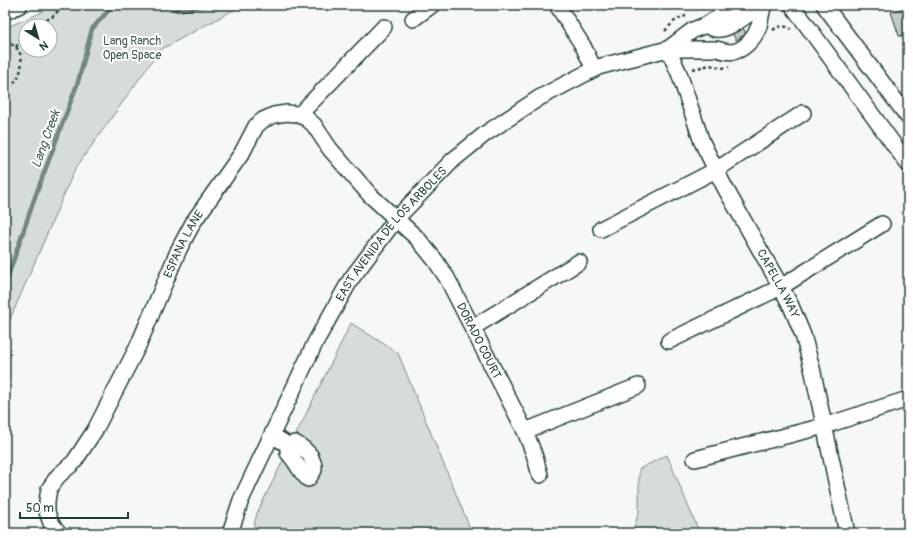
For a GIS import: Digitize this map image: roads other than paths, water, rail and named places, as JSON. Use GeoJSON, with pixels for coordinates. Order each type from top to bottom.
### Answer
{"type":"FeatureCollection","features":[{"type":"Feature","properties":{"kind":"street"},"geometry":{"type":"LineString","coordinates":[[5,12],[20,5]]}},
{"type":"Feature","properties":{"kind":"street"},"geometry":{"type":"LineString","coordinates":[[412,19],[432,5]]}},
{"type":"Feature","properties":{"kind":"street","name":"EAST AVENIDA DE LOS ARBOLES"},"geometry":{"type":"LineString","coordinates":[[668,49],[693,30],[706,26],[722,15],[741,5]]}},
{"type":"Feature","properties":{"kind":"street"},"geometry":{"type":"LineString","coordinates":[[706,26],[720,30],[727,28],[763,5]]}},
{"type":"Feature","properties":{"kind":"street","name":"EAST AVENIDA DE LOS ARBOLES"},"geometry":{"type":"LineString","coordinates":[[230,533],[241,500],[316,341],[351,279],[396,219],[453,160],[485,134],[539,98],[598,67],[668,49],[717,49],[724,52],[736,51],[752,40],[759,28],[763,5]]}},
{"type":"Feature","properties":{"kind":"street"},"geometry":{"type":"LineString","coordinates":[[792,5],[908,164]]}},
{"type":"Feature","properties":{"kind":"street"},"geometry":{"type":"LineString","coordinates":[[824,5],[908,117]]}},
{"type":"Feature","properties":{"kind":"street"},"geometry":{"type":"LineString","coordinates":[[560,6],[583,46],[594,70]]}},
{"type":"Feature","properties":{"kind":"street"},"geometry":{"type":"LineString","coordinates":[[706,26],[710,39],[717,49]]}},
{"type":"Feature","properties":{"kind":"street"},"geometry":{"type":"LineString","coordinates":[[299,116],[384,27]]}},
{"type":"Feature","properties":{"kind":"street","name":"CAPELLA WAY"},"geometry":{"type":"LineString","coordinates":[[668,49],[679,73],[702,142],[781,287],[804,335],[847,533]]}},
{"type":"Feature","properties":{"kind":"street","name":"ESPANA LANE"},"geometry":{"type":"LineString","coordinates":[[59,533],[51,523],[48,512],[47,501],[49,489],[58,476],[74,462],[94,430],[138,346],[179,249],[194,221],[242,154],[256,126],[274,115],[286,113],[306,118],[314,125],[330,149],[370,195],[396,219]]}},
{"type":"Feature","properties":{"kind":"street"},"geometry":{"type":"LineString","coordinates":[[601,229],[716,170],[803,113]]}},
{"type":"Feature","properties":{"kind":"street","name":"DORADO COURT"},"geometry":{"type":"LineString","coordinates":[[396,219],[418,239],[447,278],[525,431],[540,475]]}},
{"type":"Feature","properties":{"kind":"street"},"geometry":{"type":"LineString","coordinates":[[669,341],[781,287],[882,224]]}},
{"type":"Feature","properties":{"kind":"street"},"geometry":{"type":"LineString","coordinates":[[472,328],[579,262]]}},
{"type":"Feature","properties":{"kind":"street"},"geometry":{"type":"LineString","coordinates":[[525,431],[638,386]]}},
{"type":"Feature","properties":{"kind":"street"},"geometry":{"type":"LineString","coordinates":[[695,459],[824,426],[908,399]]}},
{"type":"Feature","properties":{"kind":"street"},"geometry":{"type":"LineString","coordinates":[[272,435],[288,444]]}},
{"type":"Feature","properties":{"kind":"waterway","name":"Lang Creek"},"geometry":{"type":"LineString","coordinates":[[5,285],[35,197],[78,82],[92,29],[113,5]]}},
{"type":"Feature","properties":{"kind":"waterway","name":"Lang Creek"},"geometry":{"type":"LineString","coordinates":[[167,5],[177,10],[207,5]]}},
{"type":"Feature","properties":{"kind":"park label","name":"Lang Ranch Open Space"},"geometry":{"type":"Point","coordinates":[132,48]}}]}
